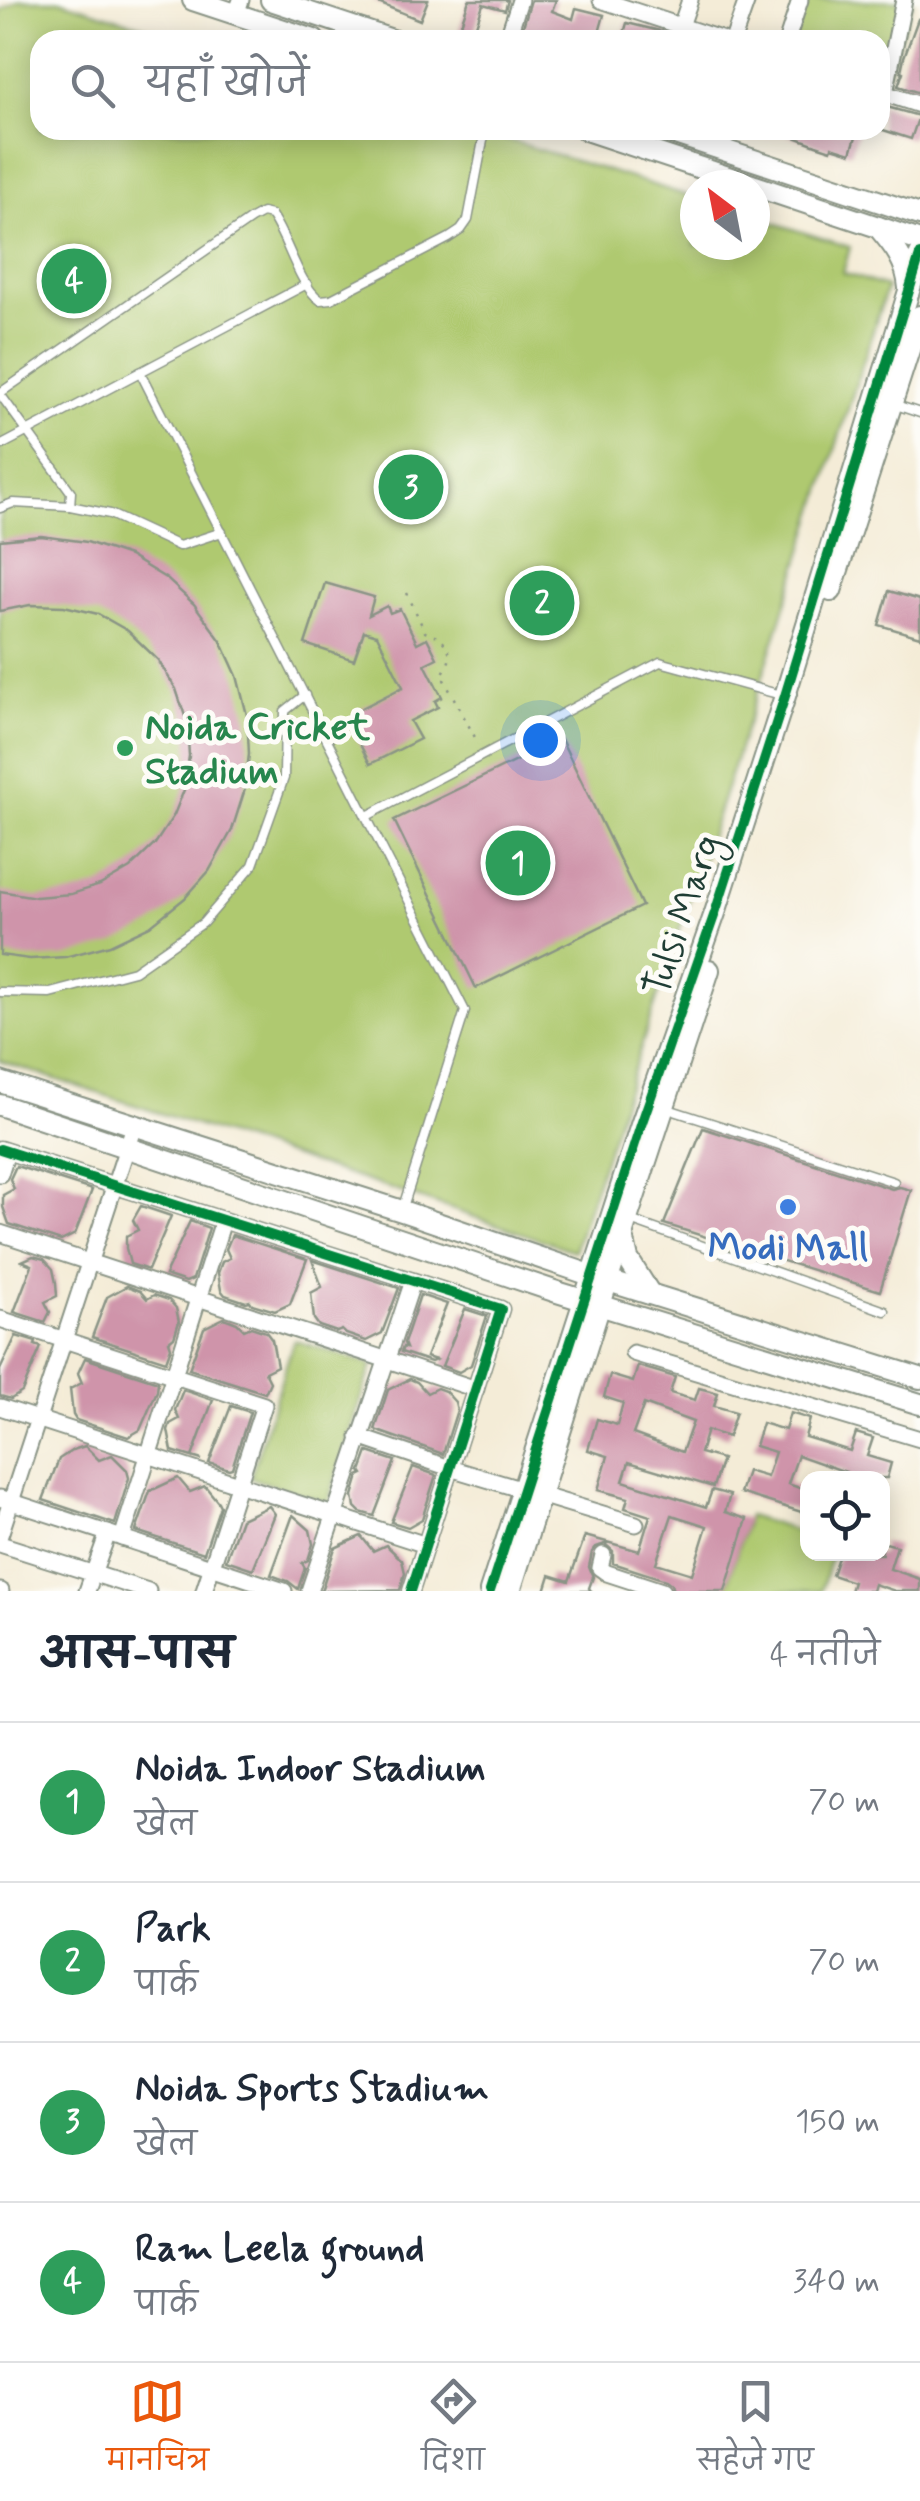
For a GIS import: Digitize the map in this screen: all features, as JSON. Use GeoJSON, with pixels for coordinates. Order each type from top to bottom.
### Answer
{"type":"FeatureCollection","features":[{"type":"Feature","properties":{"kind":"street"},"geometry":{"type":"LineString","coordinates":[[193,0],[239,7],[291,30]]}},
{"type":"Feature","properties":{"kind":"street"},"geometry":{"type":"LineString","coordinates":[[272,0],[362,30]]}},
{"type":"Feature","properties":{"kind":"street"},"geometry":{"type":"LineString","coordinates":[[510,30],[520,0]]}},
{"type":"Feature","properties":{"kind":"street"},"geometry":{"type":"LineString","coordinates":[[601,0],[693,30]]}},
{"type":"Feature","properties":{"kind":"street"},"geometry":{"type":"LineString","coordinates":[[681,26],[690,0]]}},
{"type":"Feature","properties":{"kind":"street"},"geometry":{"type":"LineString","coordinates":[[737,30],[746,0]]}},
{"type":"Feature","properties":{"kind":"street"},"geometry":{"type":"LineString","coordinates":[[790,30],[800,0]]}},
{"type":"Feature","properties":{"kind":"street"},"geometry":{"type":"LineString","coordinates":[[890,62],[904,0]]}},
{"type":"Feature","properties":{"kind":"street"},"geometry":{"type":"LineString","coordinates":[[890,95],[920,104]]}},
{"type":"Feature","properties":{"kind":"street"},"geometry":{"type":"LineString","coordinates":[[616,140],[706,170]]}},
{"type":"Feature","properties":{"kind":"street"},"geometry":{"type":"LineString","coordinates":[[693,140],[920,215]]}},
{"type":"Feature","properties":{"kind":"street"},"geometry":{"type":"LineString","coordinates":[[770,191],[920,241]]}},
{"type":"Feature","properties":{"kind":"street"},"geometry":{"type":"LineString","coordinates":[[878,227],[900,254],[909,290]]}},
{"type":"Feature","properties":{"kind":"street","name":"Tulsi Marg"},"geometry":{"type":"LineString","coordinates":[[600,1278],[625,1226],[663,1107],[790,698],[920,255]]}},
{"type":"Feature","properties":{"kind":"street","name":"Tulsi Marg"},"geometry":{"type":"LineString","coordinates":[[510,1591],[532,1494],[593,1302],[640,1124],[920,316]]}},
{"type":"Feature","properties":{"kind":"street"},"geometry":{"type":"LineString","coordinates":[[0,1082],[920,1378]]}},
{"type":"Feature","properties":{"kind":"street"},"geometry":{"type":"LineString","coordinates":[[0,1105],[593,1302],[920,1404]]}},
{"type":"Feature","properties":{"kind":"street"},"geometry":{"type":"LineString","coordinates":[[0,1535],[6,1500],[38,1420],[134,1126]]}},
{"type":"Feature","properties":{"kind":"street"},"geometry":{"type":"LineString","coordinates":[[0,1174],[4,1150],[501,1309],[411,1591]]}},
{"type":"Feature","properties":{"kind":"street"},"geometry":{"type":"LineString","coordinates":[[90,1583],[149,1456],[223,1221]]}},
{"type":"Feature","properties":{"kind":"street"},"geometry":{"type":"LineString","coordinates":[[625,1226],[628,1259],[650,1294]]}},
{"type":"Feature","properties":{"kind":"street"},"geometry":{"type":"LineString","coordinates":[[0,1233],[476,1389]]}},
{"type":"Feature","properties":{"kind":"street"},"geometry":{"type":"LineString","coordinates":[[309,1591],[412,1281]]}},
{"type":"Feature","properties":{"kind":"street"},"geometry":{"type":"LineString","coordinates":[[0,1319],[264,1405],[204,1591]]}},
{"type":"Feature","properties":{"kind":"street"},"geometry":{"type":"LineString","coordinates":[[633,1353],[920,1439]]}},
{"type":"Feature","properties":{"kind":"street"},"geometry":{"type":"LineString","coordinates":[[0,1407],[426,1545]]}},
{"type":"Feature","properties":{"kind":"street"},"geometry":{"type":"LineString","coordinates":[[359,1437],[636,1524]]}},
{"type":"Feature","properties":{"kind":"street","name":"Tulsi Marg"},"geometry":{"type":"LineString","coordinates":[[490,1591],[532,1494]]}},
{"type":"Feature","properties":{"kind":"street"},"geometry":{"type":"LineString","coordinates":[[6,1500],[284,1591]]}},
{"type":"Feature","properties":{"kind":"street"},"geometry":{"type":"LineString","coordinates":[[0,1544],[90,1583],[148,1591]]}},
{"type":"Feature","properties":{"kind":"street"},"geometry":{"type":"LineString","coordinates":[[603,1555],[600,1568],[606,1573],[662,1591]]}},
{"type":"Feature","properties":{"kind":"lane"},"geometry":{"type":"LineString","coordinates":[[70,506],[71,492],[0,394],[262,213],[271,215],[278,224],[313,295],[320,300],[332,299],[449,238],[468,220],[484,140]]}},
{"type":"Feature","properties":{"kind":"lane"},"geometry":{"type":"LineString","coordinates":[[0,446],[307,284]]}},
{"type":"Feature","properties":{"kind":"lane"},"geometry":{"type":"LineString","coordinates":[[140,372],[465,1010],[402,1211]]}},
{"type":"Feature","properties":{"kind":"lane"},"geometry":{"type":"LineString","coordinates":[[892,404],[920,413]]}},
{"type":"Feature","properties":{"kind":"lane"},"geometry":{"type":"LineString","coordinates":[[0,508],[13,503],[70,506],[110,514],[179,546],[222,532]]}},
{"type":"Feature","properties":{"kind":"lane"},"geometry":{"type":"LineString","coordinates":[[366,816],[660,662],[790,698]]}},
{"type":"Feature","properties":{"kind":"lane"},"geometry":{"type":"LineString","coordinates":[[0,992],[50,993],[134,971],[203,923],[253,864],[284,778],[284,710],[305,695]]}},
{"type":"Feature","properties":{"kind":"lane"},"geometry":{"type":"LineString","coordinates":[[663,1107],[894,1182]]}},
{"type":"Feature","properties":{"kind":"lane"},"geometry":{"type":"LineString","coordinates":[[625,1226],[885,1311]]}},
{"type":"Feature","properties":{"kind":"path"},"geometry":{"type":"LineString","coordinates":[[407,593],[426,632],[442,639],[448,648],[449,661],[442,676],[484,753]]}},
{"type":"Feature","properties":{"kind":"green space"},"geometry":{"type":"Polygon","coordinates":[[[19,0],[59,0],[155,30],[30,30],[30,140],[508,140],[680,193],[680,260],[770,260],[770,222],[850,247],[843,273],[887,287],[574,1251],[0,1061],[0,11],[19,0]]]}},
{"type":"Feature","properties":{"kind":"green space"},"geometry":{"type":"Polygon","coordinates":[[[806,0],[913,1],[890,67],[890,30],[796,30],[806,0]]]}},
{"type":"Feature","properties":{"kind":"green space"},"geometry":{"type":"Polygon","coordinates":[[[294,1340],[372,1365],[328,1503],[250,1478],[294,1340]]]}},
{"type":"Feature","properties":{"kind":"green space"},"geometry":{"type":"Polygon","coordinates":[[[748,1516],[800,1532],[800,1561],[830,1561],[821,1591],[725,1591],[748,1516]]]}},
{"type":"Feature","properties":{"kind":"building"},"geometry":{"type":"Polygon","coordinates":[[[371,0],[428,0],[420,20],[371,0]]]}},
{"type":"Feature","properties":{"kind":"building"},"geometry":{"type":"Polygon","coordinates":[[[469,0],[508,0],[505,10],[483,4],[475,30],[459,30],[469,0]]]}},
{"type":"Feature","properties":{"kind":"building"},"geometry":{"type":"Polygon","coordinates":[[[531,0],[556,0],[552,11],[573,19],[576,8],[604,15],[600,30],[522,30],[531,0]]]}},
{"type":"Feature","properties":{"kind":"building"},"geometry":{"type":"Polygon","coordinates":[[[920,20],[920,93],[898,86],[920,20]]]}},
{"type":"Feature","properties":{"kind":"building"},"geometry":{"type":"Polygon","coordinates":[[[627,23],[656,30],[625,30],[627,23]]]}},
{"type":"Feature","properties":{"kind":"building"},"geometry":{"type":"Polygon","coordinates":[[[890,108],[919,116],[911,139],[890,132],[890,108]]]}},
{"type":"Feature","properties":{"kind":"building"},"geometry":{"type":"Polygon","coordinates":[[[803,140],[855,140],[851,153],[832,147],[831,150],[803,140]]]}},
{"type":"Feature","properties":{"kind":"building"},"geometry":{"type":"Polygon","coordinates":[[[41,536],[87,542],[129,556],[167,579],[194,604],[221,641],[237,676],[247,715],[249,754],[245,789],[232,830],[209,871],[185,898],[150,926],[110,945],[65,957],[30,959],[0,955],[0,891],[36,897],[71,894],[100,885],[130,868],[155,844],[174,815],[184,790],[189,756],[187,722],[176,689],[158,660],[128,631],[98,614],[64,606],[30,605],[0,611],[0,540],[41,536]]]}},
{"type":"Feature","properties":{"kind":"building"},"geometry":{"type":"Polygon","coordinates":[[[325,583],[374,597],[369,615],[387,606],[390,613],[400,609],[417,643],[427,638],[437,658],[425,664],[442,697],[435,701],[438,707],[410,721],[420,739],[370,764],[349,723],[359,718],[356,711],[403,687],[377,635],[364,631],[354,660],[305,644],[325,583]]]}},
{"type":"Feature","properties":{"kind":"building"},"geometry":{"type":"Polygon","coordinates":[[[889,591],[920,600],[920,637],[879,625],[889,591]]]}},
{"type":"Feature","properties":{"kind":"building"},"geometry":{"type":"Polygon","coordinates":[[[561,739],[642,906],[476,988],[394,820],[561,739]]]}},
{"type":"Feature","properties":{"kind":"building","name":"Modi Mall"},"geometry":{"type":"Polygon","coordinates":[[[703,1128],[892,1189],[911,1190],[880,1291],[664,1224],[703,1128]]]}},
{"type":"Feature","properties":{"kind":"building"},"geometry":{"type":"Polygon","coordinates":[[[16,1166],[92,1190],[75,1234],[61,1241],[9,1224],[3,1195],[14,1189],[10,1179],[16,1166]]]}},
{"type":"Feature","properties":{"kind":"building"},"geometry":{"type":"Polygon","coordinates":[[[141,1206],[171,1216],[148,1270],[130,1264],[126,1248],[126,1236],[138,1230],[133,1220],[141,1206]]]}},
{"type":"Feature","properties":{"kind":"building"},"geometry":{"type":"Polygon","coordinates":[[[190,1221],[209,1228],[193,1279],[186,1282],[165,1275],[190,1221]]]}},
{"type":"Feature","properties":{"kind":"building"},"geometry":{"type":"Polygon","coordinates":[[[232,1235],[307,1259],[290,1304],[275,1311],[225,1295],[218,1273],[222,1262],[230,1258],[226,1249],[232,1235]]]}},
{"type":"Feature","properties":{"kind":"building"},"geometry":{"type":"Polygon","coordinates":[[[33,1256],[44,1259],[53,1269],[56,1283],[57,1296],[45,1302],[50,1312],[45,1322],[14,1312],[32,1265],[22,1261],[33,1256]]]}},
{"type":"Feature","properties":{"kind":"building"},"geometry":{"type":"Polygon","coordinates":[[[312,1260],[399,1288],[382,1333],[366,1341],[342,1330],[319,1326],[314,1319],[311,1293],[322,1287],[312,1260]]]}},
{"type":"Feature","properties":{"kind":"building"},"geometry":{"type":"Polygon","coordinates":[[[127,1286],[147,1299],[154,1295],[169,1300],[176,1308],[179,1322],[169,1341],[166,1361],[92,1337],[107,1297],[127,1286]]]}},
{"type":"Feature","properties":{"kind":"building"},"geometry":{"type":"Polygon","coordinates":[[[420,1295],[447,1304],[426,1357],[436,1360],[431,1362],[401,1352],[406,1348],[404,1343],[420,1295]]]}},
{"type":"Feature","properties":{"kind":"building"},"geometry":{"type":"Polygon","coordinates":[[[465,1309],[487,1316],[471,1365],[459,1372],[442,1366],[465,1309]]]}},
{"type":"Feature","properties":{"kind":"building"},"geometry":{"type":"Polygon","coordinates":[[[224,1318],[244,1330],[251,1327],[266,1332],[272,1340],[277,1366],[265,1372],[270,1382],[265,1393],[189,1369],[204,1328],[224,1318]]]}},
{"type":"Feature","properties":{"kind":"building"},"geometry":{"type":"Polygon","coordinates":[[[16,1336],[41,1347],[22,1392],[11,1399],[0,1396],[0,1370],[16,1336]]]}},
{"type":"Feature","properties":{"kind":"building"},"geometry":{"type":"Polygon","coordinates":[[[85,1358],[158,1382],[140,1430],[128,1437],[76,1420],[70,1389],[82,1383],[78,1373],[85,1358]]]}},
{"type":"Feature","properties":{"kind":"building"},"geometry":{"type":"Polygon","coordinates":[[[638,1366],[675,1377],[670,1393],[695,1400],[699,1388],[718,1393],[714,1406],[736,1412],[728,1437],[707,1430],[700,1453],[722,1459],[713,1487],[629,1462],[623,1481],[706,1507],[712,1490],[730,1495],[725,1512],[747,1519],[725,1591],[673,1591],[666,1580],[613,1563],[613,1551],[605,1544],[592,1552],[591,1591],[545,1591],[550,1575],[569,1581],[585,1536],[639,1551],[650,1516],[625,1508],[628,1498],[598,1490],[608,1456],[588,1450],[597,1419],[617,1425],[623,1403],[604,1397],[610,1375],[633,1382],[638,1366]],[[644,1404],[633,1434],[682,1452],[693,1422],[644,1404]],[[672,1515],[656,1563],[692,1574],[707,1526],[672,1515]]]}},
{"type":"Feature","properties":{"kind":"building"},"geometry":{"type":"Polygon","coordinates":[[[410,1379],[427,1393],[437,1388],[445,1391],[455,1402],[457,1410],[443,1454],[375,1430],[388,1390],[410,1379]]]}},
{"type":"Feature","properties":{"kind":"building"},"geometry":{"type":"Polygon","coordinates":[[[183,1390],[213,1400],[192,1457],[172,1451],[168,1430],[179,1419],[175,1410],[183,1390]]]}},
{"type":"Feature","properties":{"kind":"building"},"geometry":{"type":"Polygon","coordinates":[[[231,1406],[250,1412],[229,1469],[209,1463],[231,1406]]]}},
{"type":"Feature","properties":{"kind":"building"},"geometry":{"type":"Polygon","coordinates":[[[790,1413],[810,1419],[805,1437],[850,1451],[856,1433],[873,1438],[867,1456],[891,1463],[889,1471],[843,1471],[798,1455],[788,1484],[800,1488],[800,1512],[740,1493],[747,1471],[767,1477],[775,1452],[755,1446],[762,1423],[785,1430],[790,1413]]]}},
{"type":"Feature","properties":{"kind":"building"},"geometry":{"type":"Polygon","coordinates":[[[85,1446],[99,1460],[112,1455],[127,1470],[129,1478],[115,1524],[43,1500],[59,1459],[85,1446]]]}},
{"type":"Feature","properties":{"kind":"building"},"geometry":{"type":"Polygon","coordinates":[[[368,1452],[395,1461],[374,1516],[360,1512],[353,1496],[368,1452]]]}},
{"type":"Feature","properties":{"kind":"building"},"geometry":{"type":"Polygon","coordinates":[[[413,1467],[436,1475],[422,1519],[408,1527],[391,1522],[413,1467]]]}},
{"type":"Feature","properties":{"kind":"building"},"geometry":{"type":"Polygon","coordinates":[[[178,1478],[190,1492],[205,1486],[220,1506],[204,1553],[136,1531],[150,1491],[178,1478]]]}},
{"type":"Feature","properties":{"kind":"building"},"geometry":{"type":"Polygon","coordinates":[[[269,1506],[275,1514],[253,1569],[226,1560],[241,1519],[269,1506]]]}},
{"type":"Feature","properties":{"kind":"building"},"geometry":{"type":"Polygon","coordinates":[[[293,1515],[310,1530],[313,1544],[308,1560],[302,1563],[305,1568],[298,1589],[271,1575],[293,1515]]]}},
{"type":"Feature","properties":{"kind":"building"},"geometry":{"type":"Polygon","coordinates":[[[361,1536],[373,1551],[386,1545],[402,1560],[405,1573],[400,1590],[321,1591],[335,1548],[361,1536]]]}},
{"type":"Feature","properties":{"kind":"building"},"geometry":{"type":"Polygon","coordinates":[[[890,1544],[897,1546],[890,1569],[920,1579],[920,1591],[895,1591],[874,1584],[872,1591],[850,1591],[853,1582],[832,1575],[837,1561],[890,1561],[890,1544]]]}},
{"type":"Feature","properties":{"kind":"cycle path"},"geometry":{"type":"LineString","coordinates":[[490,1591],[785,696],[920,255]]}},
{"type":"Feature","properties":{"kind":"cycle path"},"geometry":{"type":"LineString","coordinates":[[0,1149],[501,1309],[411,1591]]}},
{"type":"Feature","properties":{"kind":"place","name":"Ram Leela ground"},"geometry":{"type":"Point","coordinates":[74,281]}},
{"type":"Feature","properties":{"kind":"place","name":"Noida Sports Stadium"},"geometry":{"type":"Point","coordinates":[411,487]}},
{"type":"Feature","properties":{"kind":"place","name":"Park"},"geometry":{"type":"Point","coordinates":[542,603]}},
{"type":"Feature","properties":{"kind":"place","name":"Noida Cricket Stadium"},"geometry":{"type":"Point","coordinates":[125,748]}},
{"type":"Feature","properties":{"kind":"place","name":"Noida Indoor Stadium"},"geometry":{"type":"Point","coordinates":[518,863]}},
{"type":"Feature","properties":{"kind":"place","name":"Modi Mall"},"geometry":{"type":"Point","coordinates":[788,1207]}}]}
